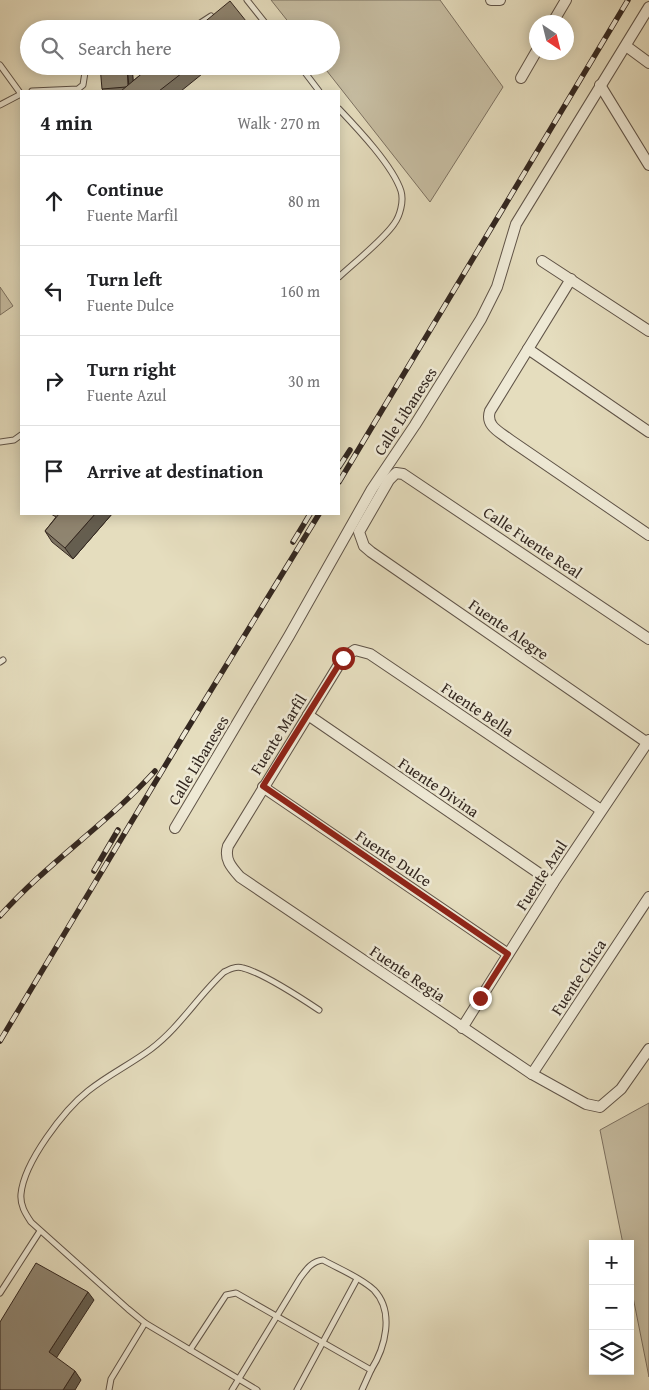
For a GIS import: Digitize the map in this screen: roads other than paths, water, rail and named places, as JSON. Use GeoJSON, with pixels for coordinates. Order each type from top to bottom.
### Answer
{"type":"FeatureCollection","features":[{"type":"Feature","properties":{"kind":"street"},"geometry":{"type":"LineString","coordinates":[[491,0],[500,0]]}},
{"type":"Feature","properties":{"kind":"street"},"geometry":{"type":"LineString","coordinates":[[557,15],[566,0]]}},
{"type":"Feature","properties":{"kind":"street","name":"Calle Libaneses"},"geometry":{"type":"LineString","coordinates":[[175,828],[289,636],[372,489],[416,425],[481,319],[497,287],[516,224],[649,7]]}},
{"type":"Feature","properties":{"kind":"street"},"geometry":{"type":"LineString","coordinates":[[626,46],[649,63]]}},
{"type":"Feature","properties":{"kind":"street"},"geometry":{"type":"LineString","coordinates":[[521,78],[531,60]]}},
{"type":"Feature","properties":{"kind":"street"},"geometry":{"type":"LineString","coordinates":[[600,85],[649,165]]}},
{"type":"Feature","properties":{"kind":"street"},"geometry":{"type":"LineString","coordinates":[[542,261],[571,278],[649,331]]}},
{"type":"Feature","properties":{"kind":"street"},"geometry":{"type":"LineString","coordinates":[[571,278],[490,411],[488,419],[490,425],[649,535]]}},
{"type":"Feature","properties":{"kind":"street"},"geometry":{"type":"LineString","coordinates":[[528,349],[649,432]]}},
{"type":"Feature","properties":{"kind":"street","name":"Calle Fuente Real"},"geometry":{"type":"LineString","coordinates":[[359,532],[389,480],[399,472],[464,512],[649,638]]}},
{"type":"Feature","properties":{"kind":"street","name":"Fuente Alegre"},"geometry":{"type":"LineString","coordinates":[[359,532],[361,541],[371,552],[648,742]]}},
{"type":"Feature","properties":{"kind":"street","name":"Fuente Bella"},"geometry":{"type":"LineString","coordinates":[[340,664],[349,652],[355,650],[370,654],[601,810]]}},
{"type":"Feature","properties":{"kind":"street","name":"Fuente Marfil"},"geometry":{"type":"LineString","coordinates":[[228,846],[263,786],[340,664]]}},
{"type":"Feature","properties":{"kind":"street","name":"Fuente Divina"},"geometry":{"type":"LineString","coordinates":[[308,715],[553,883]]}},
{"type":"Feature","properties":{"kind":"street","name":"Fuente Azul"},"geometry":{"type":"LineString","coordinates":[[462,1028],[553,883],[648,742]]}},
{"type":"Feature","properties":{"kind":"street","name":"Fuente Dulce"},"geometry":{"type":"LineString","coordinates":[[263,786],[508,954]]}},
{"type":"Feature","properties":{"kind":"street","name":"Fuente Regia"},"geometry":{"type":"LineString","coordinates":[[228,846],[227,860],[240,876],[532,1074],[594,1108],[605,1105],[614,1098],[649,1049]]}},
{"type":"Feature","properties":{"kind":"street","name":"Fuente Chica"},"geometry":{"type":"LineString","coordinates":[[532,1074],[649,897]]}},
{"type":"Feature","properties":{"kind":"lane"},"geometry":{"type":"LineString","coordinates":[[247,0],[263,20]]}},
{"type":"Feature","properties":{"kind":"lane"},"geometry":{"type":"LineString","coordinates":[[205,20],[211,16]]}},
{"type":"Feature","properties":{"kind":"lane"},"geometry":{"type":"LineString","coordinates":[[0,65],[20,93]]}},
{"type":"Feature","properties":{"kind":"lane"},"geometry":{"type":"LineString","coordinates":[[83,88],[85,75]]}},
{"type":"Feature","properties":{"kind":"lane"},"geometry":{"type":"LineString","coordinates":[[307,75],[318,90]]}},
{"type":"Feature","properties":{"kind":"lane"},"geometry":{"type":"LineString","coordinates":[[0,105],[20,95]]}},
{"type":"Feature","properties":{"kind":"lane"},"geometry":{"type":"LineString","coordinates":[[340,111],[359,129],[394,177],[402,193],[402,208],[394,224],[340,276]]}},
{"type":"Feature","properties":{"kind":"lane"},"geometry":{"type":"LineString","coordinates":[[0,442],[14,440],[20,436]]}},
{"type":"Feature","properties":{"kind":"lane"},"geometry":{"type":"LineString","coordinates":[[257,1390],[145,1323],[40,1231],[23,1210],[21,1195],[24,1180],[42,1145],[64,1114],[87,1092],[151,1049],[174,1028],[224,972],[234,968],[243,968],[292,992],[319,1010]]}},
{"type":"Feature","properties":{"kind":"lane"},"geometry":{"type":"LineString","coordinates":[[0,1293],[40,1231]]}},
{"type":"Feature","properties":{"kind":"lane"},"geometry":{"type":"LineString","coordinates":[[232,1390],[307,1268],[318,1260],[323,1260],[373,1290],[381,1299],[385,1315],[384,1342],[362,1390]]}},
{"type":"Feature","properties":{"kind":"lane"},"geometry":{"type":"LineString","coordinates":[[297,1390],[356,1279]]}},
{"type":"Feature","properties":{"kind":"lane"},"geometry":{"type":"LineString","coordinates":[[190,1350],[229,1293],[236,1293],[371,1370]]}},
{"type":"Feature","properties":{"kind":"lane"},"geometry":{"type":"LineString","coordinates":[[109,1390],[111,1379],[145,1323]]}},
{"type":"Feature","properties":{"kind":"railway"},"geometry":{"type":"LineString","coordinates":[[340,480],[628,0]]}},
{"type":"Feature","properties":{"kind":"railway"},"geometry":{"type":"LineString","coordinates":[[340,465],[350,450]]}},
{"type":"Feature","properties":{"kind":"railway"},"geometry":{"type":"LineString","coordinates":[[293,542],[309,515]]}},
{"type":"Feature","properties":{"kind":"railway"},"geometry":{"type":"LineString","coordinates":[[0,1041],[318,515]]}},
{"type":"Feature","properties":{"kind":"railway"},"geometry":{"type":"LineString","coordinates":[[0,916],[37,878],[117,809],[155,771]]}},
{"type":"Feature","properties":{"kind":"railway"},"geometry":{"type":"LineString","coordinates":[[94,871],[118,830]]}}]}
